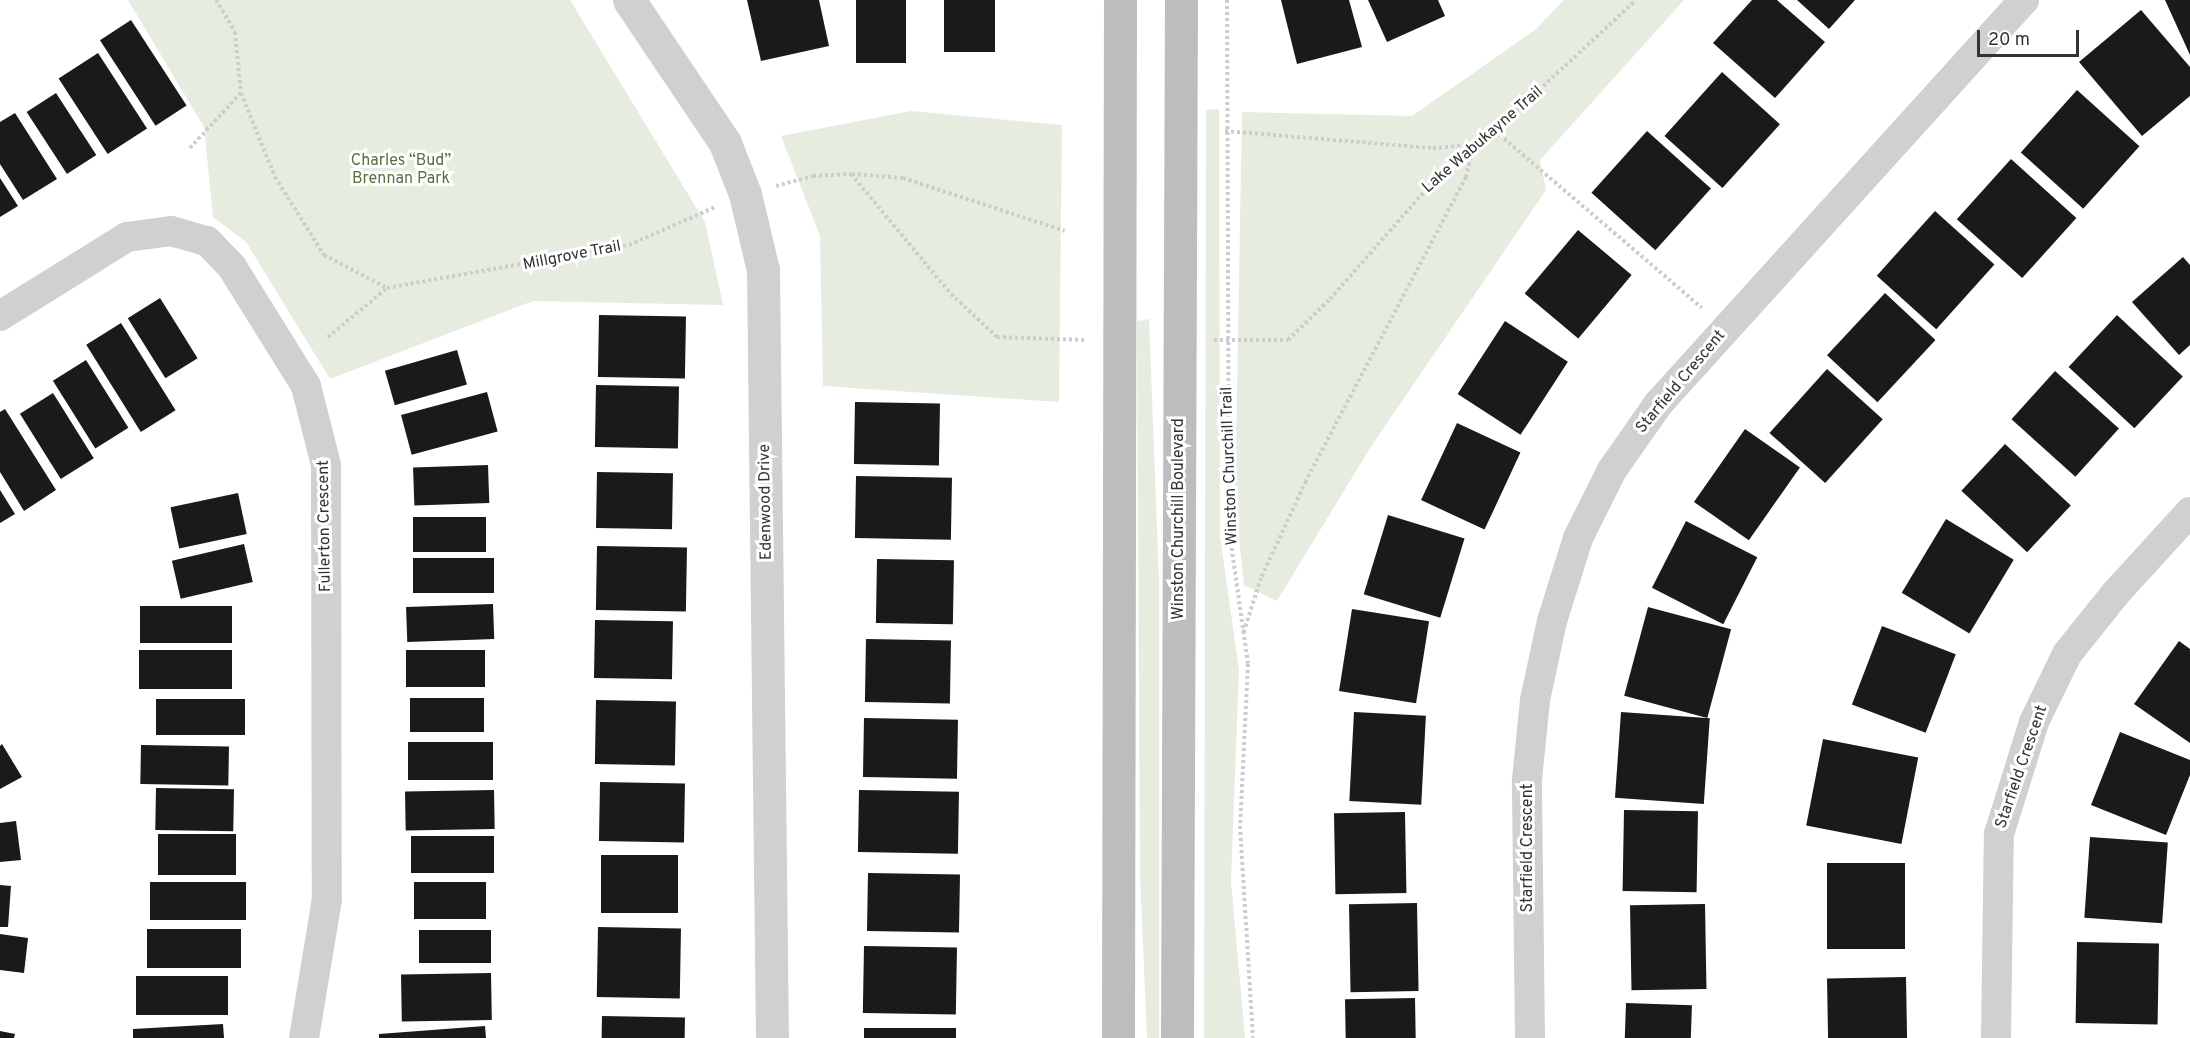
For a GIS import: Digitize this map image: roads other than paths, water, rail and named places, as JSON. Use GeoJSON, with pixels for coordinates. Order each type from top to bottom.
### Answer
{"type":"FeatureCollection","features":[{"type":"Feature","properties":{"kind":"main road"},"geometry":{"type":"LineString","coordinates":[[1118,1038],[1120,0]]}},
{"type":"Feature","properties":{"kind":"main road","name":"Winston Churchill Boulevard"},"geometry":{"type":"LineString","coordinates":[[1177,1038],[1181,0]]}},
{"type":"Feature","properties":{"kind":"street","name":"Edenwood Drive"},"geometry":{"type":"LineString","coordinates":[[629,0],[725,143],[745,194],[763,270],[772,1038]]}},
{"type":"Feature","properties":{"kind":"street","name":"Starfield Crescent"},"geometry":{"type":"LineString","coordinates":[[1530,1038],[1527,780],[1535,700],[1552,621],[1578,538],[1612,470],[1659,403],[2024,0]]}},
{"type":"Feature","properties":{"kind":"street","name":"Fullerton Crescent"},"geometry":{"type":"LineString","coordinates":[[0,316],[127,237],[171,231],[207,241],[232,267],[306,386],[326,465],[327,899],[304,1038]]}},
{"type":"Feature","properties":{"kind":"street","name":"Starfield Crescent"},"geometry":{"type":"LineString","coordinates":[[1996,1038],[1999,834],[2034,722],[2067,654],[2115,594],[2190,512]]}},
{"type":"Feature","properties":{"kind":"park label","name":"Charles “Bud” Brennan Park"},"geometry":{"type":"Point","coordinates":[401,170]}}]}
